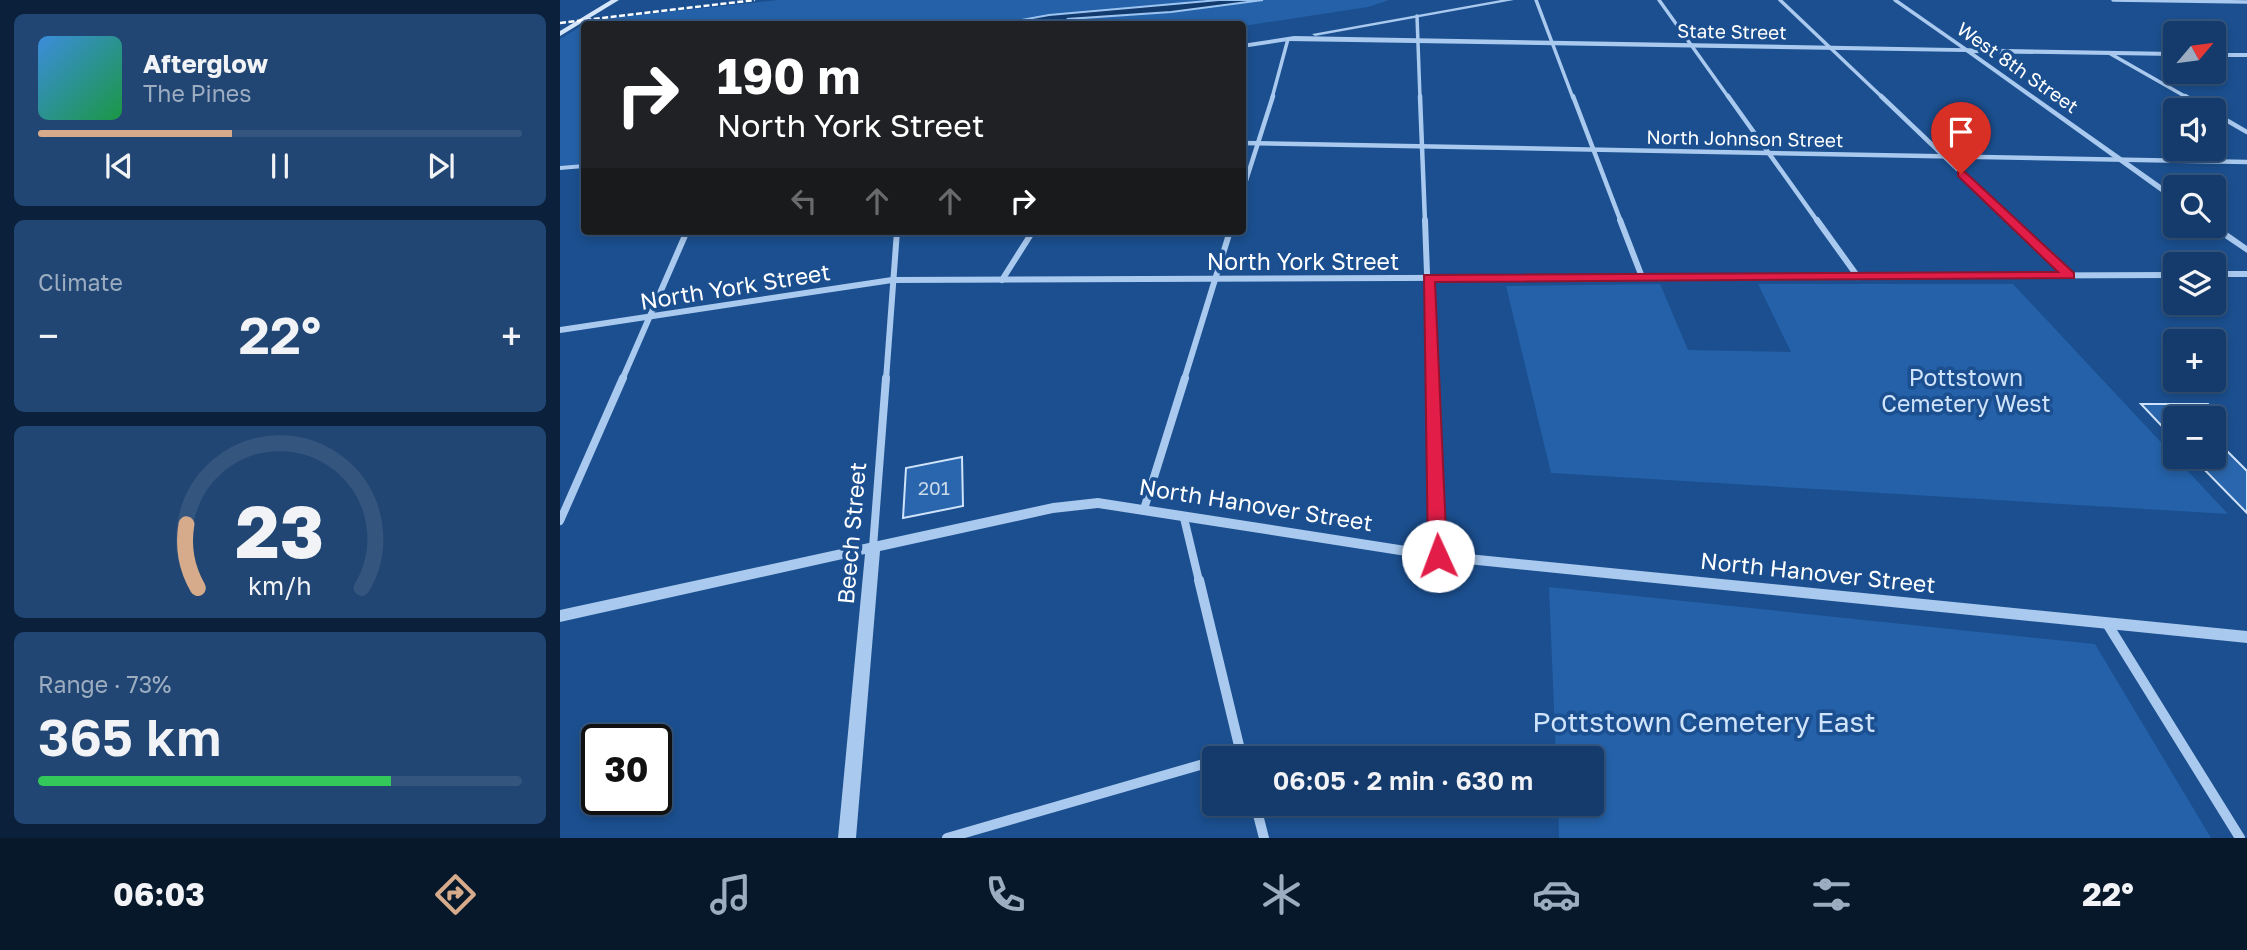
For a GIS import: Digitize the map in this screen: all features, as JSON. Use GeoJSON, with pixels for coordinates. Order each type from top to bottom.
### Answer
{"type":"FeatureCollection","features":[{"type":"Feature","properties":{"kind":"main road"},"geometry":{"type":"LineString","coordinates":[[560,34],[615,0]]}},
{"type":"Feature","properties":{"kind":"street"},"geometry":{"type":"LineString","coordinates":[[1246,46],[1511,0]]}},
{"type":"Feature","properties":{"kind":"street"},"geometry":{"type":"LineString","coordinates":[[1536,0],[1642,277]]}},
{"type":"Feature","properties":{"kind":"street"},"geometry":{"type":"LineString","coordinates":[[1659,0],[1689,46],[1858,277]]}},
{"type":"Feature","properties":{"kind":"street"},"geometry":{"type":"LineString","coordinates":[[1780,0],[1828,49],[2070,275]]}},
{"type":"Feature","properties":{"kind":"street","name":"West 8th Street"},"geometry":{"type":"LineString","coordinates":[[1895,0],[2163,190]]}},
{"type":"Feature","properties":{"kind":"street"},"geometry":{"type":"LineString","coordinates":[[2113,0],[2247,2]]}},
{"type":"Feature","properties":{"kind":"street"},"geometry":{"type":"LineString","coordinates":[[1417,16],[1438,556]]}},
{"type":"Feature","properties":{"kind":"street"},"geometry":{"type":"LineString","coordinates":[[1246,182],[1260,143],[1288,39]]}},
{"type":"Feature","properties":{"kind":"street","name":"State Street"},"geometry":{"type":"LineString","coordinates":[[1288,39],[2163,54]]}},
{"type":"Feature","properties":{"kind":"street"},"geometry":{"type":"LineString","coordinates":[[2109,53],[2188,98]]}},
{"type":"Feature","properties":{"kind":"street"},"geometry":{"type":"LineString","coordinates":[[2226,55],[2247,55]]}},
{"type":"Feature","properties":{"kind":"street"},"geometry":{"type":"LineString","coordinates":[[2226,120],[2247,132]]}},
{"type":"Feature","properties":{"kind":"street","name":"North Johnson Street"},"geometry":{"type":"LineString","coordinates":[[1246,143],[2247,162]]}},
{"type":"Feature","properties":{"kind":"street"},"geometry":{"type":"LineString","coordinates":[[560,168],[581,166]]}},
{"type":"Feature","properties":{"kind":"street"},"geometry":{"type":"LineString","coordinates":[[560,521],[652,317],[685,235]]}},
{"type":"Feature","properties":{"kind":"street","name":"Beech Street"},"geometry":{"type":"LineString","coordinates":[[847,838],[897,235]]}},
{"type":"Feature","properties":{"kind":"street"},"geometry":{"type":"LineString","coordinates":[[1002,280],[1030,235]]}},
{"type":"Feature","properties":{"kind":"street"},"geometry":{"type":"LineString","coordinates":[[1144,509],[1229,235]]}},
{"type":"Feature","properties":{"kind":"street"},"geometry":{"type":"LineString","coordinates":[[2226,235],[2247,250]]}},
{"type":"Feature","properties":{"kind":"street"},"geometry":{"type":"LineString","coordinates":[[2226,274],[2247,274]]}},
{"type":"Feature","properties":{"kind":"street","name":"North York Street"},"geometry":{"type":"LineString","coordinates":[[560,330],[892,280],[2163,275]]}},
{"type":"Feature","properties":{"kind":"street","name":"North Hanover Street"},"geometry":{"type":"LineString","coordinates":[[560,616],[1053,508],[1098,503],[1438,556],[2247,637]]}},
{"type":"Feature","properties":{"kind":"street"},"geometry":{"type":"LineString","coordinates":[[1184,518],[1240,746]]}},
{"type":"Feature","properties":{"kind":"street"},"geometry":{"type":"LineString","coordinates":[[2108,625],[2240,838]]}},
{"type":"Feature","properties":{"kind":"street"},"geometry":{"type":"LineString","coordinates":[[947,838],[1202,764]]}},
{"type":"Feature","properties":{"kind":"street"},"geometry":{"type":"LineString","coordinates":[[1258,816],[1264,838]]}},
{"type":"Feature","properties":{"kind":"green space"},"geometry":{"type":"Polygon","coordinates":[[[779,0],[1389,0],[1368,7],[1246,26],[1246,21],[589,21],[779,0]]]}},
{"type":"Feature","properties":{"kind":"green space"},"geometry":{"type":"Polygon","coordinates":[[[581,26],[581,164],[560,166],[560,39],[581,26]]]}},
{"type":"Feature","properties":{"kind":"green space","name":"Pottstown Cemetery West"},"geometry":{"type":"Polygon","coordinates":[[[1660,284],[1688,350],[1791,352],[1758,284],[2013,284],[2163,444],[2163,469],[2186,469],[2228,514],[1551,473],[1506,286],[1660,284]]]}},
{"type":"Feature","properties":{"kind":"green space","name":"Pottstown Cemetery East"},"geometry":{"type":"Polygon","coordinates":[[[1549,587],[2095,644],[2211,838],[1559,838],[1558,816],[1604,816],[1604,746],[1556,746],[1549,587]]]}},
{"type":"Feature","properties":{"kind":"shaded area"},"geometry":{"type":"Polygon","coordinates":[[[1219,0],[1263,0],[1171,12],[1068,19],[1069,21],[1016,21],[1049,15],[1219,0]]]}},
{"type":"Feature","properties":{"kind":"building"},"geometry":{"type":"Polygon","coordinates":[[[2141,404],[2210,406],[2163,406],[2163,427],[2141,404]]]}},
{"type":"Feature","properties":{"kind":"building"},"geometry":{"type":"Polygon","coordinates":[[[2226,450],[2247,471],[2247,513],[2204,469],[2226,469],[2226,450]]]}},
{"type":"Feature","properties":{"kind":"building"},"geometry":{"type":"Polygon","coordinates":[[[962,457],[963,506],[903,518],[906,468],[962,457]]]}},
{"type":"Feature","properties":{"kind":"railway"},"geometry":{"type":"LineString","coordinates":[[560,23],[755,0]]}},
{"type":"Feature","properties":{"kind":"route"},"geometry":{"type":"LineString","coordinates":[[1438,556],[1429,278],[2070,275],[1961,174]]}}]}
